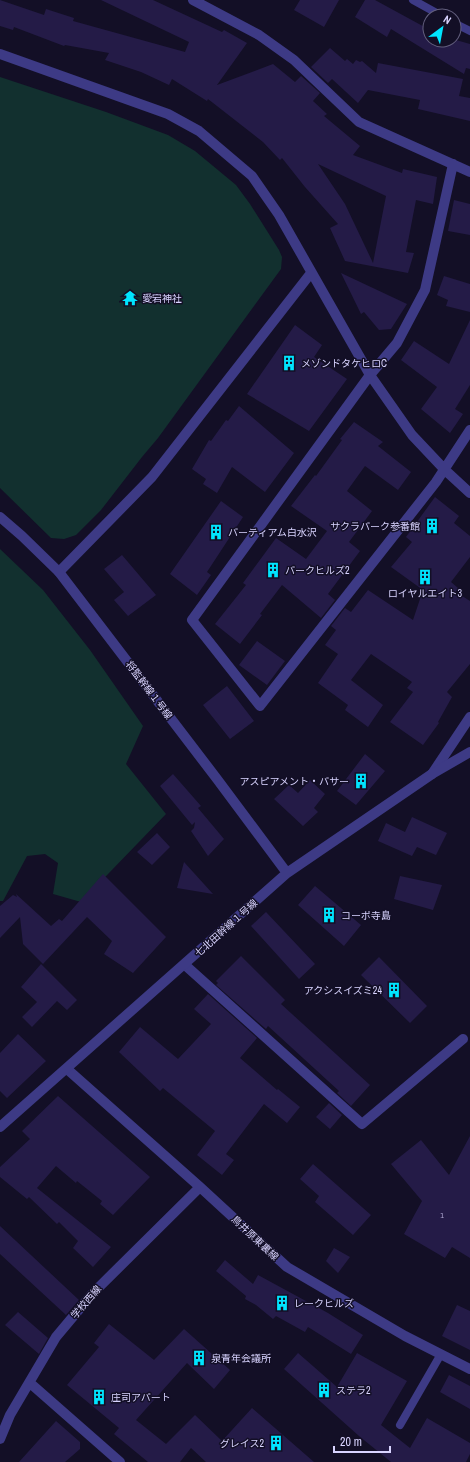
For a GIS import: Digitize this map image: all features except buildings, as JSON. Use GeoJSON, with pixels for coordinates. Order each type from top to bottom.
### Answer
{"type":"FeatureCollection","features":[{"type":"Feature","properties":{"kind":"street"},"geometry":{"type":"LineString","coordinates":[[193,0],[259,36],[294,60],[359,122],[470,172]]}},
{"type":"Feature","properties":{"kind":"street"},"geometry":{"type":"LineString","coordinates":[[0,54],[168,114],[199,131],[252,176],[279,215],[370,375],[412,435],[470,494]]}},
{"type":"Feature","properties":{"kind":"street"},"geometry":{"type":"LineString","coordinates":[[453,164],[425,290],[397,342],[370,375],[192,620],[260,706],[445,470],[470,430]]}},
{"type":"Feature","properties":{"kind":"street"},"geometry":{"type":"LineString","coordinates":[[59,572],[152,477],[311,273]]}},
{"type":"Feature","properties":{"kind":"street","name":"将監幹線１号線"},"geometry":{"type":"LineString","coordinates":[[0,517],[59,572],[287,873]]}},
{"type":"Feature","properties":{"kind":"street"},"geometry":{"type":"LineString","coordinates":[[432,774],[470,717]]}},
{"type":"Feature","properties":{"kind":"street","name":"七北田幹線１号線"},"geometry":{"type":"LineString","coordinates":[[0,1127],[287,873],[432,774],[470,752]]}},
{"type":"Feature","properties":{"kind":"street"},"geometry":{"type":"LineString","coordinates":[[184,965],[362,1124],[463,1039]]}},
{"type":"Feature","properties":{"kind":"street","name":"鳥井原東裏線"},"geometry":{"type":"LineString","coordinates":[[67,1069],[200,1187],[287,1267],[406,1336],[470,1368]]}},
{"type":"Feature","properties":{"kind":"street","name":"学校西線"},"geometry":{"type":"LineString","coordinates":[[0,1439],[10,1415],[56,1337],[92,1294],[200,1187]]}},
{"type":"Feature","properties":{"kind":"street"},"geometry":{"type":"LineString","coordinates":[[30,1383],[120,1462]]}},
{"type":"Feature","properties":{"kind":"lane"},"geometry":{"type":"LineString","coordinates":[[413,0],[428,8]]}},
{"type":"Feature","properties":{"kind":"lane"},"geometry":{"type":"LineString","coordinates":[[400,1425],[441,1354]]}},
{"type":"Feature","properties":{"kind":"green space","name":"愛宕神社"},"geometry":{"type":"Polygon","coordinates":[[[0,77],[106,112],[168,135],[195,151],[236,185],[250,204],[282,257],[281,269],[158,438],[101,510],[76,535],[64,539],[51,538],[0,488],[0,77]]]}},
{"type":"Feature","properties":{"kind":"green space"},"geometry":{"type":"Polygon","coordinates":[[[0,549],[43,590],[90,650],[143,726],[126,764],[166,814],[81,902],[53,894],[58,863],[45,854],[27,856],[3,901],[0,901],[0,549]]]}},
{"type":"Feature","properties":{"kind":"place","name":"愛宕神社"},"geometry":{"type":"Point","coordinates":[130,298]}},
{"type":"Feature","properties":{"kind":"place","name":"メゾンドタケヒロC"},"geometry":{"type":"Point","coordinates":[289,363]}},
{"type":"Feature","properties":{"kind":"place","name":"サクラパーク参番館"},"geometry":{"type":"Point","coordinates":[432,526]}},
{"type":"Feature","properties":{"kind":"place","name":"パーティアム白水沢"},"geometry":{"type":"Point","coordinates":[216,532]}},
{"type":"Feature","properties":{"kind":"place","name":"パークヒルズ2"},"geometry":{"type":"Point","coordinates":[273,570]}},
{"type":"Feature","properties":{"kind":"place","name":"ロイヤルエイト3"},"geometry":{"type":"Point","coordinates":[425,577]}},
{"type":"Feature","properties":{"kind":"place","name":"アスピアメント・パサー"},"geometry":{"type":"Point","coordinates":[361,781]}},
{"type":"Feature","properties":{"kind":"place","name":"コーポ寺島"},"geometry":{"type":"Point","coordinates":[329,915]}},
{"type":"Feature","properties":{"kind":"place","name":"アクシスイズミ24"},"geometry":{"type":"Point","coordinates":[394,990]}},
{"type":"Feature","properties":{"kind":"place","name":"レークヒルズ"},"geometry":{"type":"Point","coordinates":[282,1303]}},
{"type":"Feature","properties":{"kind":"place","name":"泉青年会議所"},"geometry":{"type":"Point","coordinates":[199,1358]}},
{"type":"Feature","properties":{"kind":"place","name":"ステラ2"},"geometry":{"type":"Point","coordinates":[324,1390]}},
{"type":"Feature","properties":{"kind":"place","name":"庄司アパート"},"geometry":{"type":"Point","coordinates":[99,1397]}},
{"type":"Feature","properties":{"kind":"place","name":"グレイス2"},"geometry":{"type":"Point","coordinates":[276,1443]}}]}
